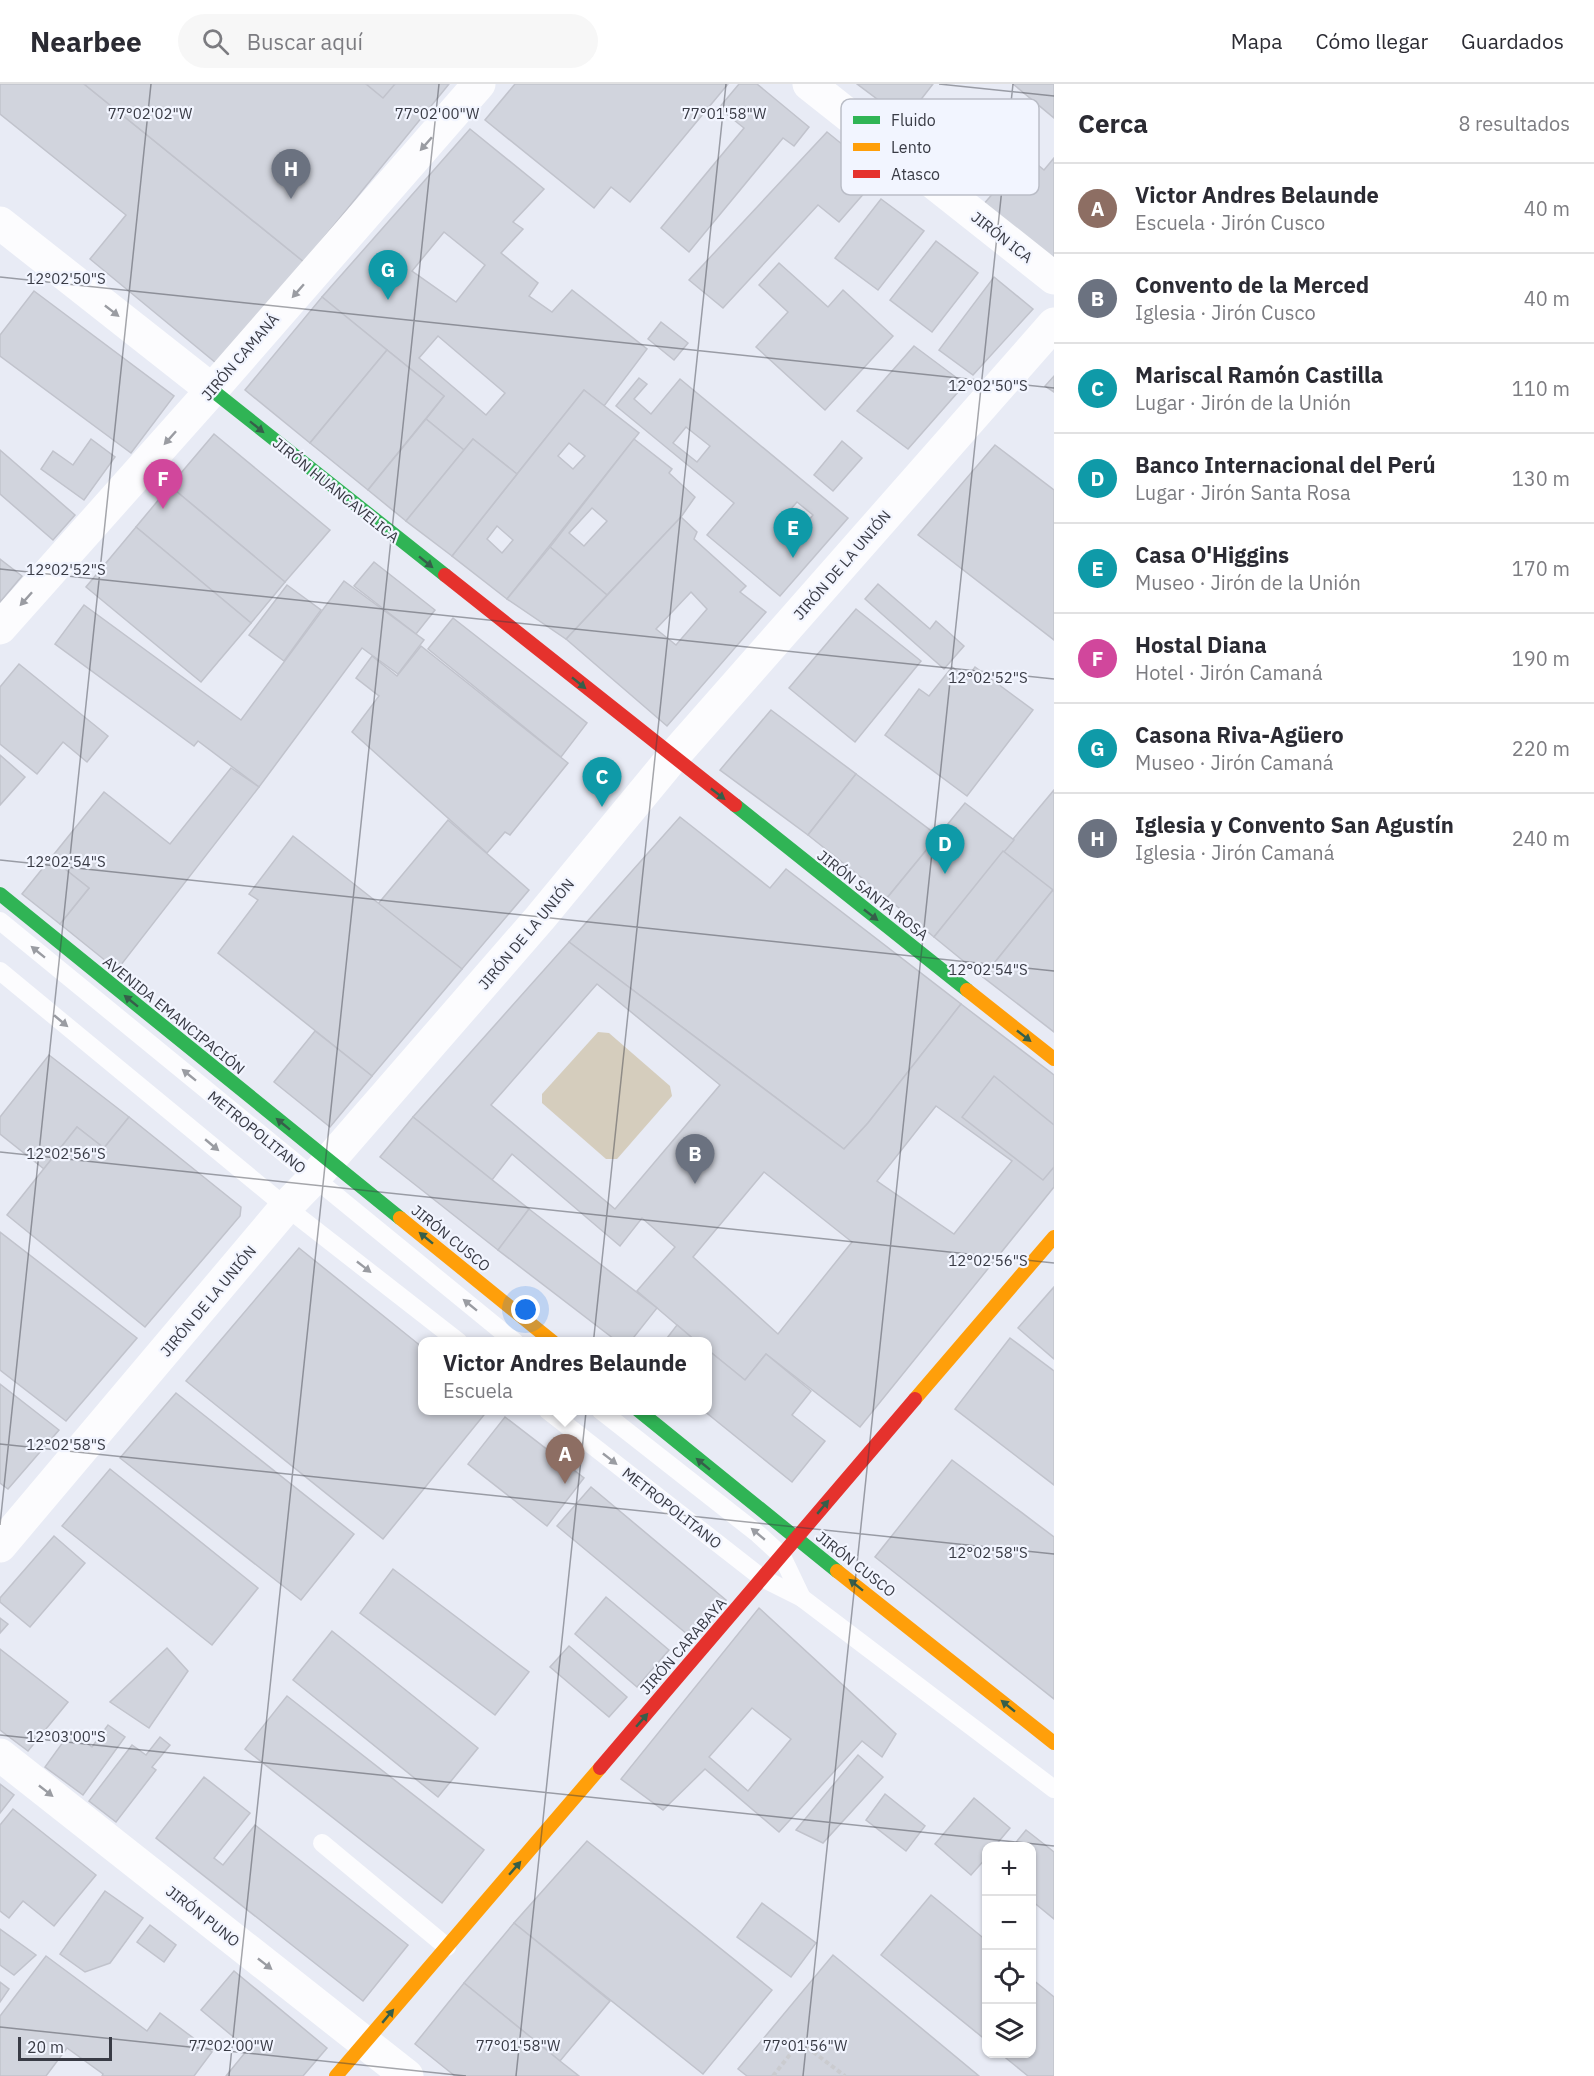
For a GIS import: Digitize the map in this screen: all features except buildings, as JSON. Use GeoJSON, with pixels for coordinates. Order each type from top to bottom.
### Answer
{"type":"FeatureCollection","features":[{"type":"Feature","properties":{"kind":"street","name":"JIRÓN CAMANÁ"},"geometry":{"type":"LineString","coordinates":[[0,628],[212,390],[479,84]]}},
{"type":"Feature","properties":{"kind":"street","name":"JIRÓN ICA"},"geometry":{"type":"LineString","coordinates":[[808,84],[841,110]]}},
{"type":"Feature","properties":{"kind":"street","name":"JIRÓN ICA"},"geometry":{"type":"LineString","coordinates":[[949,195],[1054,278]]}},
{"type":"Feature","properties":{"kind":"street","name":"JIRÓN HUANCAVELICA"},"geometry":{"type":"LineString","coordinates":[[0,223],[672,758]]}},
{"type":"Feature","properties":{"kind":"street","name":"JIRÓN DE LA UNIÓN"},"geometry":{"type":"LineString","coordinates":[[0,1546],[286,1207],[321,1170],[540,918],[672,758],[1054,324]]}},
{"type":"Feature","properties":{"kind":"street","name":"JIRÓN SANTA ROSA"},"geometry":{"type":"LineString","coordinates":[[672,758],[1054,1059]]}},
{"type":"Feature","properties":{"kind":"street","name":"AVENIDA EMANCIPACIÓN"},"geometry":{"type":"LineString","coordinates":[[0,894],[321,1170]]}},
{"type":"Feature","properties":{"kind":"street","name":"JIRÓN CUSCO"},"geometry":{"type":"LineString","coordinates":[[321,1170],[548,1337]]}},
{"type":"Feature","properties":{"kind":"street","name":"JIRÓN CARABAYA"},"geometry":{"type":"LineString","coordinates":[[336,2076],[1054,1237]]}},
{"type":"Feature","properties":{"kind":"street","name":"JIRÓN CUSCO"},"geometry":{"type":"LineString","coordinates":[[644,1415],[1054,1743]]}},
{"type":"Feature","properties":{"kind":"street","name":"JIRÓN PUNO"},"geometry":{"type":"LineString","coordinates":[[0,1755],[407,2076]]}},
{"type":"Feature","properties":{"kind":"lane","name":"METROPOLITANO"},"geometry":{"type":"LineString","coordinates":[[0,921],[321,1170],[510,1337]]}},
{"type":"Feature","properties":{"kind":"lane"},"geometry":{"type":"LineString","coordinates":[[0,970],[286,1207],[454,1337]]}},
{"type":"Feature","properties":{"kind":"lane","name":"METROPOLITANO"},"geometry":{"type":"LineString","coordinates":[[553,1415],[762,1578],[802,1598],[1054,1789]]}},
{"type":"Feature","properties":{"kind":"lane","name":"METROPOLITANO"},"geometry":{"type":"LineString","coordinates":[[606,1415],[758,1534],[782,1556],[802,1598]]}},
{"type":"Feature","properties":{"kind":"lane"},"geometry":{"type":"LineString","coordinates":[[322,1843],[447,1947]]}},
{"type":"Feature","properties":{"kind":"path"},"geometry":{"type":"LineString","coordinates":[[773,2076],[800,2042],[845,2076]]}},
{"type":"Feature","properties":{"kind":"shaded area"},"geometry":{"type":"Polygon","coordinates":[[[598,1032],[609,1033],[670,1086],[672,1096],[617,1159],[606,1159],[542,1103],[542,1094],[598,1032]]]}},
{"type":"Feature","properties":{"kind":"traffic: fast"},"geometry":{"type":"LineString","coordinates":[[212,390],[445,575]]}},
{"type":"Feature","properties":{"kind":"traffic: fast"},"geometry":{"type":"LineString","coordinates":[[735,805],[967,990]]}},
{"type":"Feature","properties":{"kind":"traffic: fast"},"geometry":{"type":"LineString","coordinates":[[0,894],[400,1218]]}},
{"type":"Feature","properties":{"kind":"traffic: fast"},"geometry":{"type":"LineString","coordinates":[[644,1415],[837,1571]]}},
{"type":"Feature","properties":{"kind":"traffic: slow"},"geometry":{"type":"LineString","coordinates":[[967,990],[1054,1059]]}},
{"type":"Feature","properties":{"kind":"traffic: slow"},"geometry":{"type":"LineString","coordinates":[[400,1218],[547,1337]]}},
{"type":"Feature","properties":{"kind":"traffic: slow"},"geometry":{"type":"LineString","coordinates":[[915,1399],[1054,1237]]}},
{"type":"Feature","properties":{"kind":"traffic: slow"},"geometry":{"type":"LineString","coordinates":[[837,1571],[1054,1743]]}},
{"type":"Feature","properties":{"kind":"traffic: slow"},"geometry":{"type":"LineString","coordinates":[[336,2076],[600,1768]]}},
{"type":"Feature","properties":{"kind":"traffic: jam"},"geometry":{"type":"LineString","coordinates":[[445,575],[735,805]]}},
{"type":"Feature","properties":{"kind":"traffic: jam"},"geometry":{"type":"LineString","coordinates":[[600,1768],[915,1399]]}},
{"type":"Feature","properties":{"kind":"place","name":"Iglesia y Convento San Agustín"},"geometry":{"type":"Point","coordinates":[291,199]}},
{"type":"Feature","properties":{"kind":"place","name":"Casona Riva-Agüero"},"geometry":{"type":"Point","coordinates":[388,300]}},
{"type":"Feature","properties":{"kind":"place","name":"Hostal Diana"},"geometry":{"type":"Point","coordinates":[163,509]}},
{"type":"Feature","properties":{"kind":"place","name":"Casa O'Higgins"},"geometry":{"type":"Point","coordinates":[793,558]}},
{"type":"Feature","properties":{"kind":"place","name":"Mariscal Ramón Castilla"},"geometry":{"type":"Point","coordinates":[602,807]}},
{"type":"Feature","properties":{"kind":"place","name":"Banco Internacional del Perú"},"geometry":{"type":"Point","coordinates":[945,874]}},
{"type":"Feature","properties":{"kind":"place","name":"Convento de la Merced"},"geometry":{"type":"Point","coordinates":[695,1184]}},
{"type":"Feature","properties":{"kind":"place","name":"Victor Andres Belaunde"},"geometry":{"type":"Point","coordinates":[565,1484]}}]}
